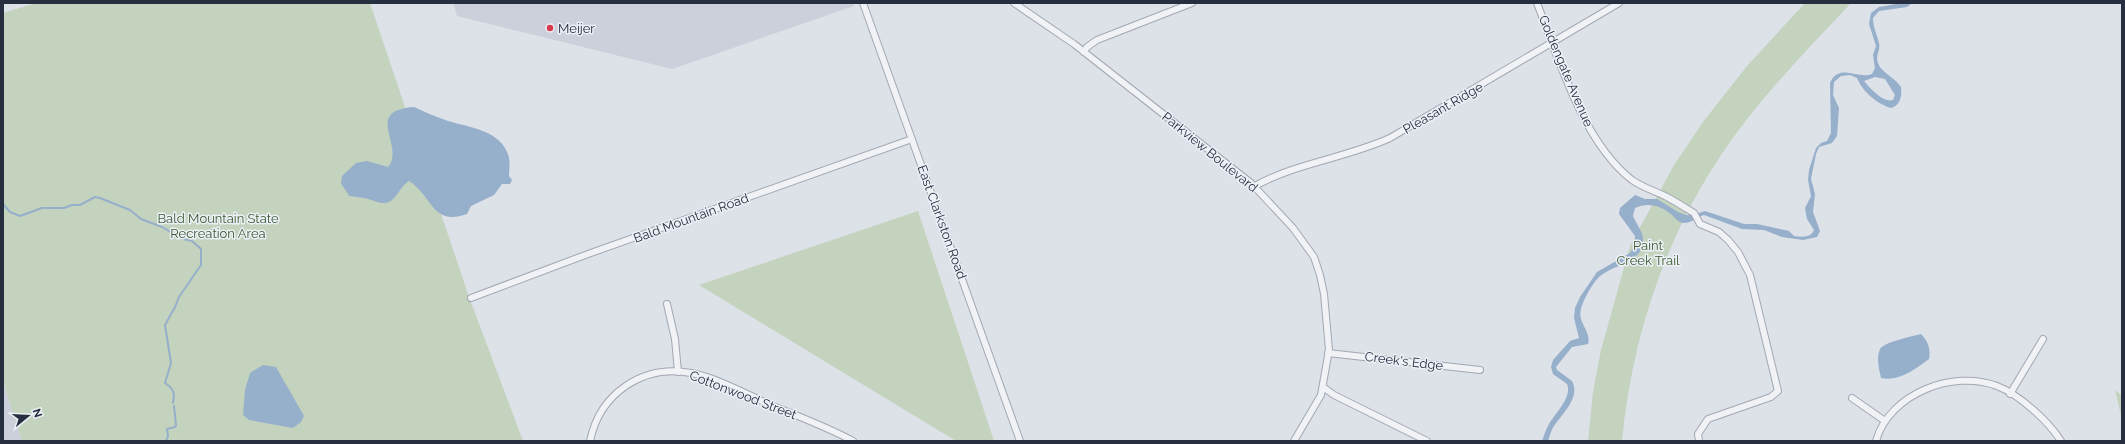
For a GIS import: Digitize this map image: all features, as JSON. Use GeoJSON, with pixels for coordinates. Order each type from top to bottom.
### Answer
{"type":"FeatureCollection","features":[{"type":"Feature","properties":{"kind":"street","name":"East Clarkston Road"},"geometry":{"type":"LineString","coordinates":[[863,3],[1020,441]]}},
{"type":"Feature","properties":{"kind":"street","name":"Parkview Boulevard"},"geometry":{"type":"LineString","coordinates":[[1014,3],[1084,52],[1255,186],[1293,228],[1314,257],[1324,294],[1328,353],[1323,387],[1308,418],[1294,441]]}},
{"type":"Feature","properties":{"kind":"street"},"geometry":{"type":"LineString","coordinates":[[1084,52],[1087,47],[1096,40],[1192,3]]}},
{"type":"Feature","properties":{"kind":"street","name":"Goldengate Avenue"},"geometry":{"type":"LineString","coordinates":[[1537,3],[1552,44],[1592,133],[1618,167],[1634,181],[1694,213],[1700,224],[1719,232],[1738,252],[1750,275],[1778,391],[1771,397],[1708,419],[1698,434],[1700,441]]}},
{"type":"Feature","properties":{"kind":"street","name":"Pleasant Ridge"},"geometry":{"type":"LineString","coordinates":[[1255,186],[1275,176],[1372,146],[1390,138],[1552,44],[1619,3]]}},
{"type":"Feature","properties":{"kind":"street","name":"Bald Mountain Road"},"geometry":{"type":"LineString","coordinates":[[471,298],[588,254],[912,139]]}},
{"type":"Feature","properties":{"kind":"street"},"geometry":{"type":"LineString","coordinates":[[668,304],[675,339],[678,372]]}},
{"type":"Feature","properties":{"kind":"street"},"geometry":{"type":"LineString","coordinates":[[2010,394],[2043,339]]}},
{"type":"Feature","properties":{"kind":"street","name":"Creek's Edge"},"geometry":{"type":"LineString","coordinates":[[1328,353],[1480,370]]}},
{"type":"Feature","properties":{"kind":"street","name":"Cottonwood Street"},"geometry":{"type":"LineString","coordinates":[[590,441],[599,413],[613,396],[632,382],[649,375],[678,372],[693,373],[725,385],[853,441]]}},
{"type":"Feature","properties":{"kind":"street"},"geometry":{"type":"LineString","coordinates":[[1876,441],[1885,421],[1892,412],[1924,389],[1947,382],[1976,381],[1997,386],[2010,394],[2045,421],[2062,441]]}},
{"type":"Feature","properties":{"kind":"street"},"geometry":{"type":"LineString","coordinates":[[1323,387],[1334,395],[1427,441]]}},
{"type":"Feature","properties":{"kind":"street"},"geometry":{"type":"LineString","coordinates":[[1852,398],[1885,421]]}},
{"type":"Feature","properties":{"kind":"shaded area"},"geometry":{"type":"Polygon","coordinates":[[[453,3],[853,3],[854,6],[672,69],[457,16],[453,3]]]}},
{"type":"Feature","properties":{"kind":"shaded area"},"geometry":{"type":"Polygon","coordinates":[[[3,382],[22,441],[3,441],[3,382]]]}},
{"type":"Feature","properties":{"kind":"green space","name":"Bald Mountain State Recreation Area"},"geometry":{"type":"Polygon","coordinates":[[[36,3],[370,3],[469,297],[523,441],[22,441],[3,381],[3,13],[36,3]]]}},
{"type":"Feature","properties":{"kind":"green space","name":"Paint Creek Trail"},"geometry":{"type":"Polygon","coordinates":[[[1805,3],[1851,3],[1796,62],[1757,107],[1719,158],[1677,233],[1660,273],[1636,355],[1627,398],[1622,441],[1588,441],[1593,392],[1601,350],[1630,246],[1674,165],[1703,122],[1747,66],[1805,3]]]}},
{"type":"Feature","properties":{"kind":"green space"},"geometry":{"type":"Polygon","coordinates":[[[918,211],[994,441],[956,441],[699,285],[918,211]]]}},
{"type":"Feature","properties":{"kind":"green space"},"geometry":{"type":"Polygon","coordinates":[[[2115,390],[2122,396],[2122,419],[2115,390]]]}},
{"type":"Feature","properties":{"kind":"water"},"geometry":{"type":"Polygon","coordinates":[[[1902,3],[1912,3],[1907,7],[1879,11],[1873,18],[1874,28],[1879,43],[1877,57],[1878,63],[1882,70],[1901,87],[1900,99],[1897,105],[1891,108],[1880,103],[1866,92],[1862,88],[1857,78],[1850,75],[1841,76],[1834,82],[1833,95],[1839,108],[1837,136],[1832,143],[1819,147],[1816,154],[1811,179],[1815,194],[1813,212],[1820,231],[1817,237],[1803,240],[1782,237],[1764,230],[1742,229],[1704,215],[1690,222],[1682,223],[1659,207],[1644,205],[1635,208],[1633,216],[1643,238],[1642,246],[1639,253],[1634,258],[1599,277],[1586,297],[1580,314],[1588,335],[1588,344],[1572,347],[1556,367],[1557,370],[1572,381],[1574,393],[1566,411],[1551,431],[1548,441],[1542,441],[1550,422],[1565,401],[1568,389],[1567,384],[1553,374],[1551,367],[1553,360],[1570,341],[1579,338],[1574,318],[1575,308],[1580,297],[1597,272],[1630,253],[1635,245],[1635,236],[1619,214],[1620,208],[1635,195],[1645,199],[1657,199],[1678,212],[1686,215],[1693,215],[1705,211],[1744,224],[1757,224],[1789,231],[1794,236],[1808,236],[1813,233],[1814,230],[1807,219],[1805,208],[1811,196],[1808,180],[1809,170],[1816,148],[1821,143],[1827,141],[1831,133],[1830,83],[1838,74],[1872,74],[1875,68],[1873,55],[1876,46],[1869,24],[1871,13],[1879,7],[1902,3]],[[1875,77],[1864,81],[1881,97],[1893,100],[1895,95],[1885,79],[1875,77]]]}},
{"type":"Feature","properties":{"kind":"water"},"geometry":{"type":"Polygon","coordinates":[[[414,107],[444,119],[482,130],[497,139],[503,145],[509,158],[509,176],[512,180],[510,184],[502,184],[494,195],[471,206],[467,214],[455,217],[446,216],[439,213],[417,187],[409,181],[391,201],[385,203],[349,196],[341,183],[342,176],[356,163],[367,161],[388,167],[392,159],[392,149],[388,131],[388,122],[391,115],[399,110],[414,107]]]}},
{"type":"Feature","properties":{"kind":"water"},"geometry":{"type":"Polygon","coordinates":[[[1921,334],[1930,352],[1929,359],[1906,374],[1894,378],[1881,378],[1878,360],[1880,349],[1887,344],[1921,334]]]}},
{"type":"Feature","properties":{"kind":"water"},"geometry":{"type":"Polygon","coordinates":[[[263,365],[276,367],[304,416],[301,422],[293,428],[249,420],[243,415],[245,390],[250,373],[263,365]]]}},
{"type":"Feature","properties":{"kind":"waterway"},"geometry":{"type":"LineString","coordinates":[[3,204],[10,212],[20,216],[42,208],[64,208],[72,205],[80,205],[95,197],[100,198],[130,210],[141,219],[162,227],[183,239],[192,241],[201,249],[201,265],[179,297],[165,325],[171,363],[165,383],[173,392],[173,403]]}},
{"type":"Feature","properties":{"kind":"waterway"},"geometry":{"type":"LineString","coordinates":[[166,441],[168,436],[167,429],[175,427],[176,425],[174,406]]}},
{"type":"Feature","properties":{"kind":"place","name":"Meijer"},"geometry":{"type":"Point","coordinates":[550,28]}}]}
